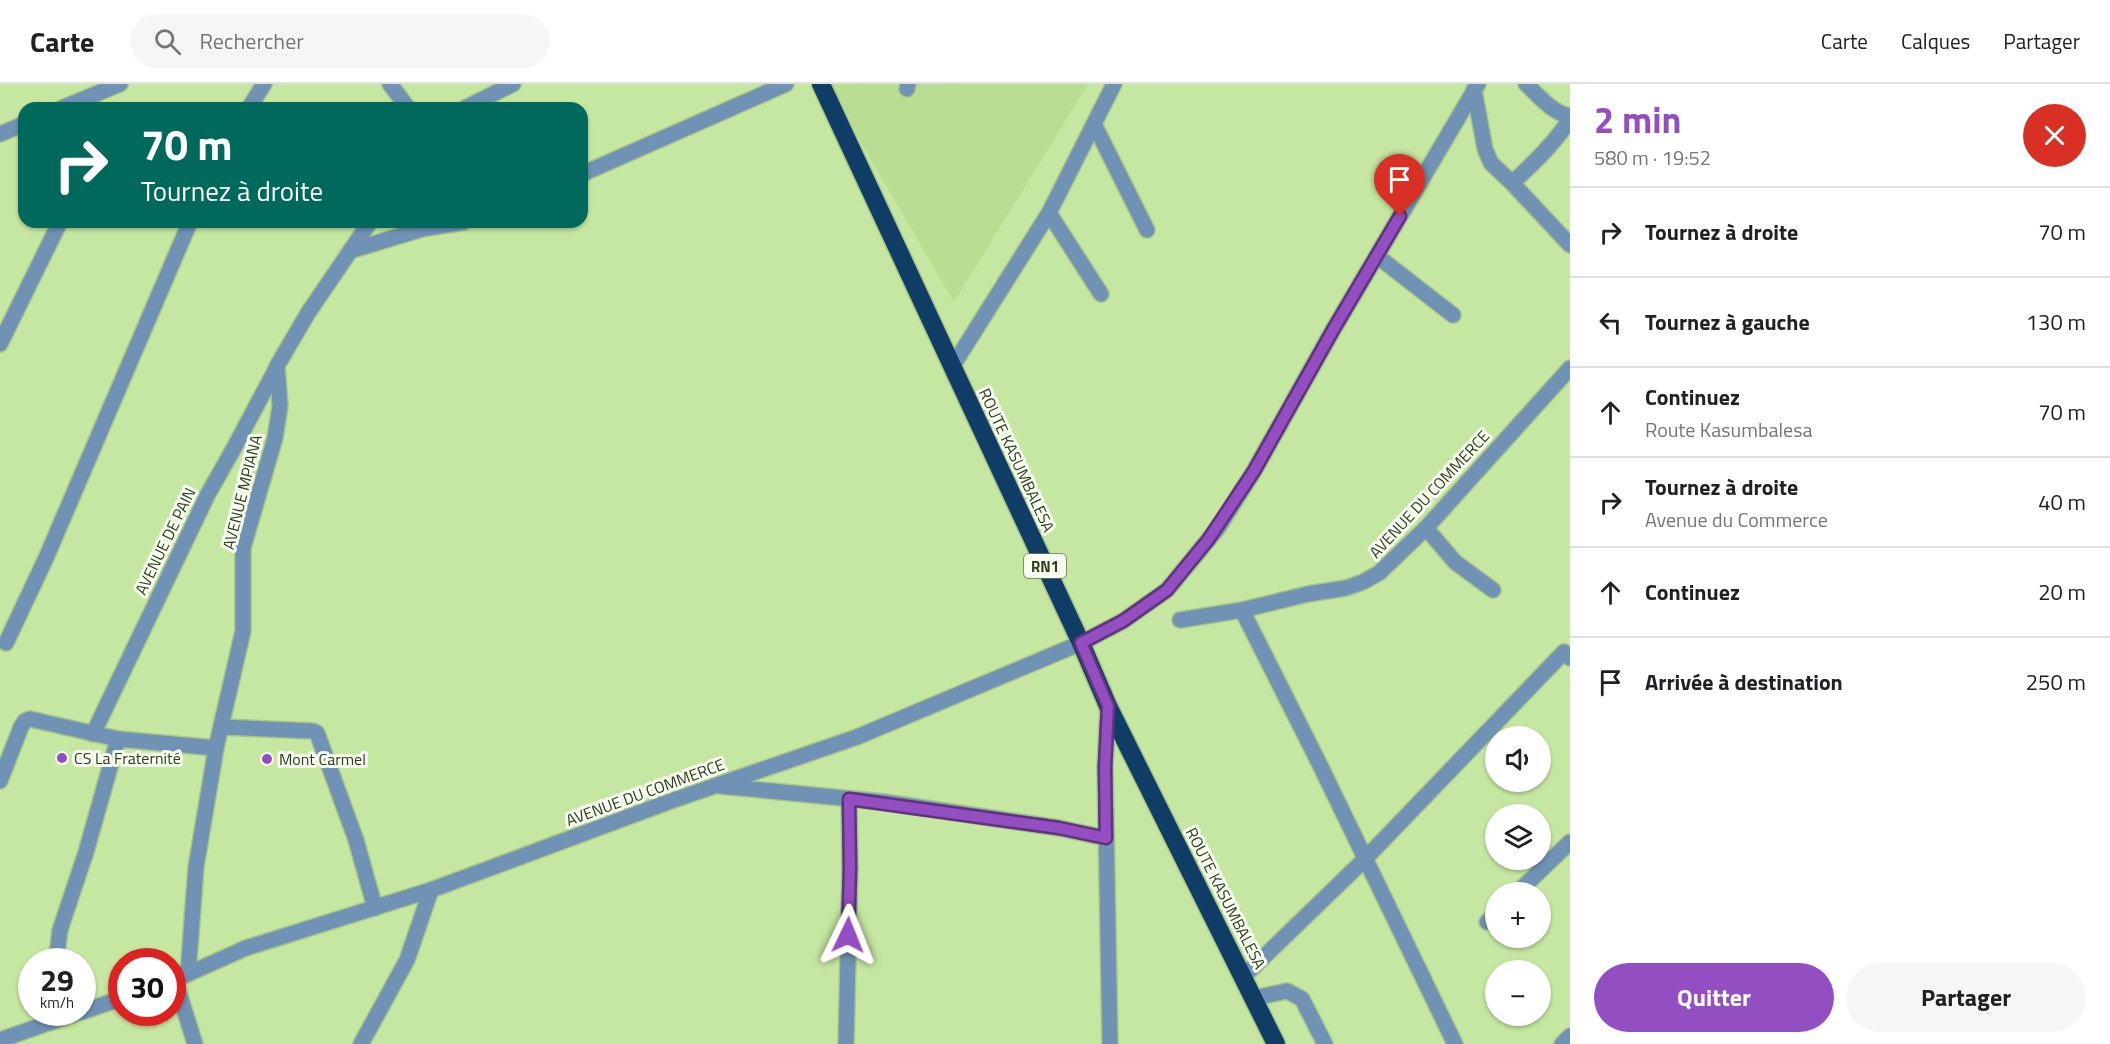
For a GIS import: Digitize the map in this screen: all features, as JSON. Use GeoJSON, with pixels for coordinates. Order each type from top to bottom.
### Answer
{"type":"FeatureCollection","features":[{"type":"Feature","properties":{"kind":"highway","name":"ROUTE KASUMBALESA"},"geometry":{"type":"LineString","coordinates":[[821,84],[1081,643],[1108,706],[1276,1044]]}},
{"type":"Feature","properties":{"kind":"street"},"geometry":{"type":"LineString","coordinates":[[76,102],[120,84]]}},
{"type":"Feature","properties":{"kind":"street"},"geometry":{"type":"LineString","coordinates":[[253,102],[264,84]]}},
{"type":"Feature","properties":{"kind":"street"},"geometry":{"type":"LineString","coordinates":[[390,84],[404,102]]}},
{"type":"Feature","properties":{"kind":"street"},"geometry":{"type":"LineString","coordinates":[[477,102],[513,84]]}},
{"type":"Feature","properties":{"kind":"street"},"geometry":{"type":"LineString","coordinates":[[588,171],[786,84]]}},
{"type":"Feature","properties":{"kind":"street"},"geometry":{"type":"LineString","coordinates":[[952,367],[1049,213],[1114,84]]}},
{"type":"Feature","properties":{"kind":"street"},"geometry":{"type":"LineString","coordinates":[[1512,183],[1530,167],[1563,130],[1570,118],[1550,106],[1526,84]]}},
{"type":"Feature","properties":{"kind":"street"},"geometry":{"type":"LineString","coordinates":[[1476,87],[1485,149],[1491,163],[1570,245]]}},
{"type":"Feature","properties":{"kind":"street","name":"AVENUE DU COMMERCE"},"geometry":{"type":"LineString","coordinates":[[186,975],[246,948],[431,890],[714,786],[857,737],[1081,643],[1123,621],[1167,590],[1218,528],[1254,471],[1476,87]]}},
{"type":"Feature","properties":{"kind":"street"},"geometry":{"type":"LineString","coordinates":[[1094,124],[1148,230]]}},
{"type":"Feature","properties":{"kind":"street"},"geometry":{"type":"LineString","coordinates":[[0,134],[18,126]]}},
{"type":"Feature","properties":{"kind":"street"},"geometry":{"type":"LineString","coordinates":[[1049,213],[1101,294]]}},
{"type":"Feature","properties":{"kind":"street"},"geometry":{"type":"LineString","coordinates":[[0,344],[57,228]]}},
{"type":"Feature","properties":{"kind":"street"},"geometry":{"type":"LineString","coordinates":[[6,643],[46,558],[187,228]]}},
{"type":"Feature","properties":{"kind":"street"},"geometry":{"type":"LineString","coordinates":[[277,366],[308,313],[366,228]]}},
{"type":"Feature","properties":{"kind":"street"},"geometry":{"type":"LineString","coordinates":[[350,251],[428,228]]}},
{"type":"Feature","properties":{"kind":"street"},"geometry":{"type":"LineString","coordinates":[[1377,256],[1453,315]]}},
{"type":"Feature","properties":{"kind":"street","name":"AVENUE MPIANA"},"geometry":{"type":"LineString","coordinates":[[184,948],[216,748],[243,631],[243,548],[275,438],[280,406],[277,366]]}},
{"type":"Feature","properties":{"kind":"street","name":"AVENUE DE PAIN"},"geometry":{"type":"LineString","coordinates":[[93,734],[208,494],[277,366]]}},
{"type":"Feature","properties":{"kind":"street","name":"AVENUE DU COMMERCE"},"geometry":{"type":"LineString","coordinates":[[1180,620],[1242,610],[1308,594],[1346,588],[1379,573],[1426,528],[1570,368]]}},
{"type":"Feature","properties":{"kind":"street"},"geometry":{"type":"LineString","coordinates":[[1426,528],[1455,562],[1493,590]]}},
{"type":"Feature","properties":{"kind":"street"},"geometry":{"type":"LineString","coordinates":[[1242,610],[1318,760],[1364,860],[1455,1044]]}},
{"type":"Feature","properties":{"kind":"street"},"geometry":{"type":"LineString","coordinates":[[1243,977],[1364,860],[1564,652],[1570,658]]}},
{"type":"Feature","properties":{"kind":"street"},"geometry":{"type":"LineString","coordinates":[[1108,706],[1105,767],[1110,1044]]}},
{"type":"Feature","properties":{"kind":"street"},"geometry":{"type":"LineString","coordinates":[[0,781],[21,727],[25,721],[30,720],[118,739],[216,748]]}},
{"type":"Feature","properties":{"kind":"street"},"geometry":{"type":"LineString","coordinates":[[221,727],[314,731],[317,734],[356,840],[375,908]]}},
{"type":"Feature","properties":{"kind":"street"},"geometry":{"type":"LineString","coordinates":[[58,948],[60,930],[86,852],[118,739]]}},
{"type":"Feature","properties":{"kind":"street"},"geometry":{"type":"LineString","coordinates":[[714,786],[849,799],[1059,828],[1106,838]]}},
{"type":"Feature","properties":{"kind":"street"},"geometry":{"type":"LineString","coordinates":[[846,1044],[850,869],[849,799]]}},
{"type":"Feature","properties":{"kind":"street"},"geometry":{"type":"LineString","coordinates":[[1528,882],[1570,842]]}},
{"type":"Feature","properties":{"kind":"street"},"geometry":{"type":"LineString","coordinates":[[361,1044],[407,960],[431,890]]}},
{"type":"Feature","properties":{"kind":"street"},"geometry":{"type":"LineString","coordinates":[[1254,998],[1287,992],[1302,999],[1325,1044]]}},
{"type":"Feature","properties":{"kind":"street"},"geometry":{"type":"LineString","coordinates":[[186,1007],[195,1044]]}},
{"type":"Feature","properties":{"kind":"street"},"geometry":{"type":"LineString","coordinates":[[0,1040],[31,1026]]}},
{"type":"Feature","properties":{"kind":"street"},"geometry":{"type":"LineString","coordinates":[[1562,1044],[1570,1036]]}},
{"type":"Feature","properties":{"kind":"shaded area"},"geometry":{"type":"Polygon","coordinates":[[[827,84],[1088,84],[954,302],[827,84]]]}},
{"type":"Feature","properties":{"kind":"place","name":"CS La Fraternité"},"geometry":{"type":"Point","coordinates":[62,758]}},
{"type":"Feature","properties":{"kind":"place","name":"Mont Carmel"},"geometry":{"type":"Point","coordinates":[267,759]}},
{"type":"Feature","properties":{"kind":"route"},"geometry":{"type":"LineString","coordinates":[[848,935],[849,799],[884,802],[1059,828],[1106,838],[1105,767],[1108,706],[1081,643],[1123,621],[1167,590],[1218,528],[1254,471],[1400,216]]}}]}
